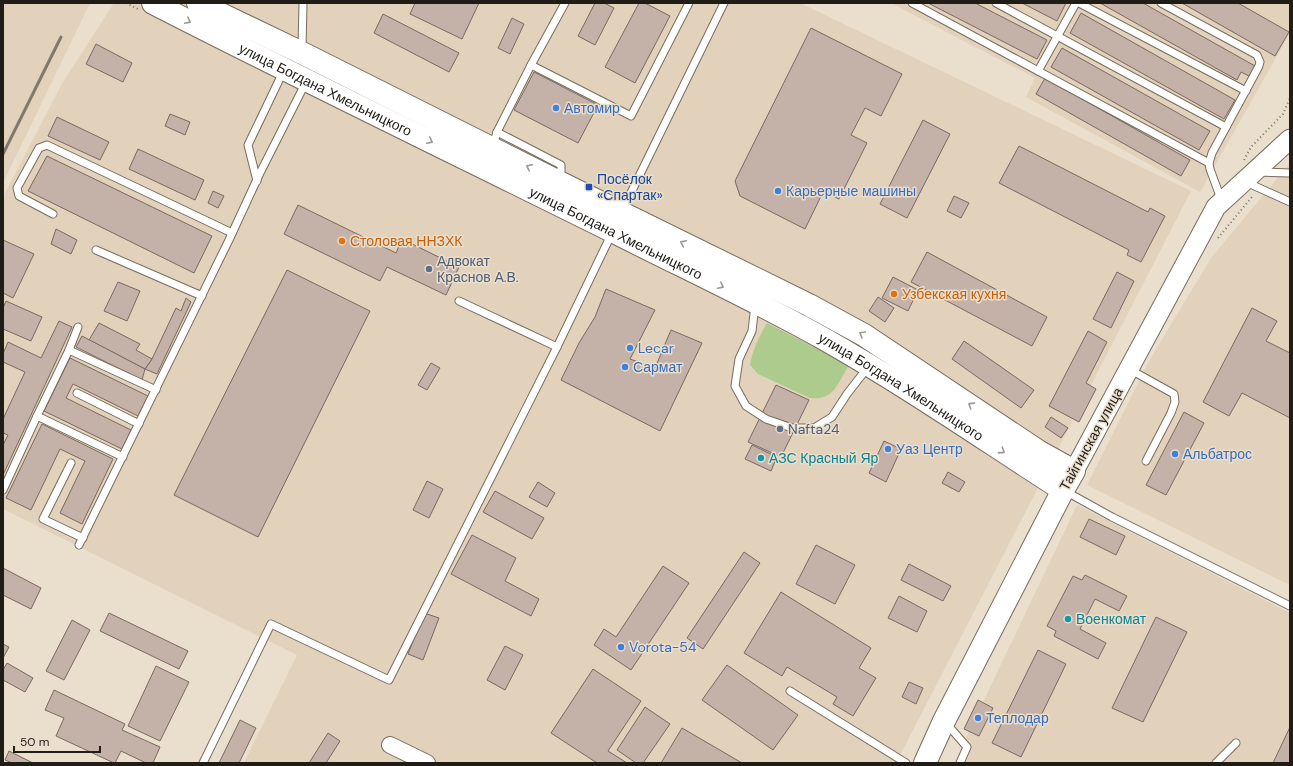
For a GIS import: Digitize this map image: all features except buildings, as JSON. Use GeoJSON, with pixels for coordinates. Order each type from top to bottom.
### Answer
{"type":"FeatureCollection","features":[{"type":"Feature","properties":{"kind":"highway","name":"улица Богдана Хмельницкого"},"geometry":{"type":"LineString","coordinates":[[153,3],[284,70],[310,67],[495,140],[617,222],[755,303],[800,326],[869,366],[1063,490]]}},
{"type":"Feature","properties":{"kind":"highway","name":"улица Богдана Хмельницкого"},"geometry":{"type":"LineString","coordinates":[[198,3],[310,67],[617,222],[809,305],[864,335],[1038,451],[1074,471]]}},
{"type":"Feature","properties":{"kind":"highway"},"geometry":{"type":"LineString","coordinates":[[800,326],[809,305]]}},
{"type":"Feature","properties":{"kind":"highway","name":"Тайгинская улица"},"geometry":{"type":"LineString","coordinates":[[925,763],[944,721],[1074,471]]}},
{"type":"Feature","properties":{"kind":"main road","name":"Тайгинская улица"},"geometry":{"type":"LineString","coordinates":[[1074,471],[1216,207],[1290,139]]}},
{"type":"Feature","properties":{"kind":"street"},"geometry":{"type":"LineString","coordinates":[[390,745],[427,763]]}},
{"type":"Feature","properties":{"kind":"lane"},"geometry":{"type":"LineString","coordinates":[[79,545],[202,296],[310,67],[303,3]]}},
{"type":"Feature","properties":{"kind":"lane"},"geometry":{"type":"LineString","coordinates":[[495,140],[531,65],[565,3]]}},
{"type":"Feature","properties":{"kind":"lane"},"geometry":{"type":"LineString","coordinates":[[531,65],[630,116],[690,3]]}},
{"type":"Feature","properties":{"kind":"lane"},"geometry":{"type":"LineString","coordinates":[[203,763],[271,624],[389,680],[557,347],[724,3]]}},
{"type":"Feature","properties":{"kind":"lane"},"geometry":{"type":"LineString","coordinates":[[912,3],[1210,162]]}},
{"type":"Feature","properties":{"kind":"lane"},"geometry":{"type":"LineString","coordinates":[[996,3],[1226,127]]}},
{"type":"Feature","properties":{"kind":"lane"},"geometry":{"type":"LineString","coordinates":[[1038,71],[1076,3]]}},
{"type":"Feature","properties":{"kind":"lane"},"geometry":{"type":"LineString","coordinates":[[1079,3],[1246,91]]}},
{"type":"Feature","properties":{"kind":"lane"},"geometry":{"type":"LineString","coordinates":[[1161,3],[1257,55],[1260,62],[1212,153],[1210,170],[1222,202]]}},
{"type":"Feature","properties":{"kind":"lane"},"geometry":{"type":"LineString","coordinates":[[257,181],[248,145],[284,70]]}},
{"type":"Feature","properties":{"kind":"lane"},"geometry":{"type":"LineString","coordinates":[[53,214],[19,196],[17,188],[39,148],[47,145],[232,233]]}},
{"type":"Feature","properties":{"kind":"lane"},"geometry":{"type":"LineString","coordinates":[[1249,177],[1290,173]]}},
{"type":"Feature","properties":{"kind":"lane"},"geometry":{"type":"LineString","coordinates":[[1249,177],[1290,202]]}},
{"type":"Feature","properties":{"kind":"lane"},"geometry":{"type":"LineString","coordinates":[[96,250],[202,296]]}},
{"type":"Feature","properties":{"kind":"lane"},"geometry":{"type":"LineString","coordinates":[[459,301],[557,347]]}},
{"type":"Feature","properties":{"kind":"lane"},"geometry":{"type":"LineString","coordinates":[[755,303],[752,331],[738,359],[734,386],[746,406],[766,419],[792,428],[814,428],[832,417],[847,394],[869,366]]}},
{"type":"Feature","properties":{"kind":"lane"},"geometry":{"type":"LineString","coordinates":[[3,490],[69,350],[78,327]]}},
{"type":"Feature","properties":{"kind":"lane"},"geometry":{"type":"LineString","coordinates":[[69,350],[156,390]]}},
{"type":"Feature","properties":{"kind":"lane"},"geometry":{"type":"LineString","coordinates":[[1129,369],[1174,394],[1175,402],[1171,413],[1146,461]]}},
{"type":"Feature","properties":{"kind":"lane"},"geometry":{"type":"LineString","coordinates":[[77,393],[139,424]]}},
{"type":"Feature","properties":{"kind":"lane"},"geometry":{"type":"LineString","coordinates":[[37,416],[123,457]]}},
{"type":"Feature","properties":{"kind":"lane"},"geometry":{"type":"LineString","coordinates":[[71,463],[44,519],[83,538]]}},
{"type":"Feature","properties":{"kind":"lane"},"geometry":{"type":"LineString","coordinates":[[1063,490],[1112,517],[1290,606]]}},
{"type":"Feature","properties":{"kind":"lane"},"geometry":{"type":"LineString","coordinates":[[790,692],[906,763]]}},
{"type":"Feature","properties":{"kind":"lane"},"geometry":{"type":"LineString","coordinates":[[944,721],[967,747],[960,763]]}},
{"type":"Feature","properties":{"kind":"lane"},"geometry":{"type":"LineString","coordinates":[[1216,763],[1236,743]]}},
{"type":"Feature","properties":{"kind":"shaded area"},"geometry":{"type":"Polygon","coordinates":[[[3,3],[90,3],[3,183],[3,3]]]}},
{"type":"Feature","properties":{"kind":"shaded area"},"geometry":{"type":"Polygon","coordinates":[[[114,3],[800,3],[1191,191],[896,763],[244,763],[297,655],[3,509],[3,215],[5,193],[63,82],[114,3]]]}},
{"type":"Feature","properties":{"kind":"shaded area"},"geometry":{"type":"Polygon","coordinates":[[[891,3],[1290,3],[1290,33],[1200,192],[1026,97],[1035,78],[891,3]]]}},
{"type":"Feature","properties":{"kind":"shaded area"},"geometry":{"type":"Polygon","coordinates":[[[1290,163],[1290,585],[1087,485],[1149,361],[1211,258],[1290,163]]]}},
{"type":"Feature","properties":{"kind":"shaded area"},"geometry":{"type":"Polygon","coordinates":[[[1077,505],[1290,613],[1290,763],[954,763],[1077,505]]]}},
{"type":"Feature","properties":{"kind":"green space"},"geometry":{"type":"Polygon","coordinates":[[[767,323],[849,365],[838,384],[830,394],[825,397],[810,398],[758,374],[750,365],[761,333],[767,323]]]}},
{"type":"Feature","properties":{"kind":"railway"},"geometry":{"type":"LineString","coordinates":[[3,154],[61,37]]}},
{"type":"Feature","properties":{"kind":"place","name":"Автомир"},"geometry":{"type":"Point","coordinates":[556,108]}},
{"type":"Feature","properties":{"kind":"place","name":"Посёлок «Спартак»"},"geometry":{"type":"Point","coordinates":[589,187]}},
{"type":"Feature","properties":{"kind":"place","name":"Карьерные машины"},"geometry":{"type":"Point","coordinates":[778,191]}},
{"type":"Feature","properties":{"kind":"place","name":"Столовая ННЗХК"},"geometry":{"type":"Point","coordinates":[342,241]}},
{"type":"Feature","properties":{"kind":"place","name":"Адвокат Краснов А.В."},"geometry":{"type":"Point","coordinates":[429,269]}},
{"type":"Feature","properties":{"kind":"place","name":"Узбекская кухня"},"geometry":{"type":"Point","coordinates":[894,294]}},
{"type":"Feature","properties":{"kind":"place","name":"Lecar"},"geometry":{"type":"Point","coordinates":[630,348]}},
{"type":"Feature","properties":{"kind":"place","name":"Сармат"},"geometry":{"type":"Point","coordinates":[625,367]}},
{"type":"Feature","properties":{"kind":"place","name":"Nafta24"},"geometry":{"type":"Point","coordinates":[780,429]}},
{"type":"Feature","properties":{"kind":"place","name":"Уаз Центр"},"geometry":{"type":"Point","coordinates":[888,449]}},
{"type":"Feature","properties":{"kind":"place","name":"Альбатрос"},"geometry":{"type":"Point","coordinates":[1175,454]}},
{"type":"Feature","properties":{"kind":"place","name":"АЗС Красный Яр"},"geometry":{"type":"Point","coordinates":[761,458]}},
{"type":"Feature","properties":{"kind":"place","name":"Военкомат"},"geometry":{"type":"Point","coordinates":[1068,619]}},
{"type":"Feature","properties":{"kind":"place","name":"Vorota-54"},"geometry":{"type":"Point","coordinates":[621,647]}},
{"type":"Feature","properties":{"kind":"place","name":"Теплодар"},"geometry":{"type":"Point","coordinates":[978,718]}}]}
